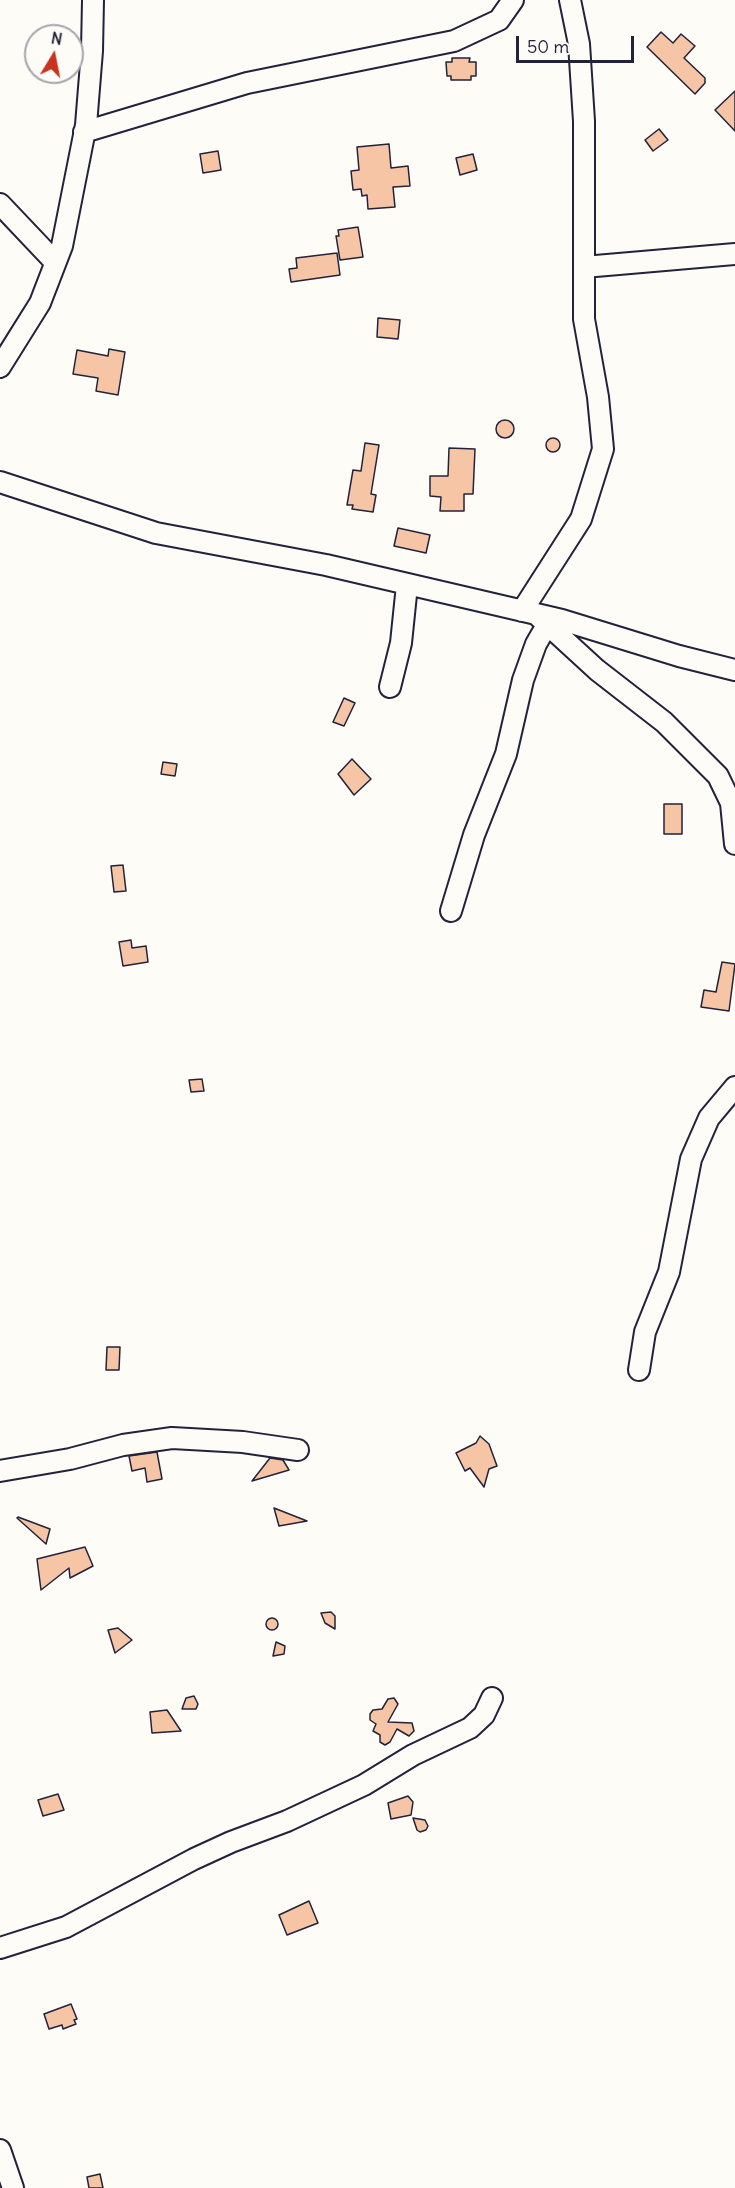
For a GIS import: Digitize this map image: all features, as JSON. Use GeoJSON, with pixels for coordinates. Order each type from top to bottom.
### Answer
{"type":"FeatureCollection","features":[{"type":"Feature","properties":{"kind":"street"},"geometry":{"type":"LineString","coordinates":[[0,367],[40,303],[62,246],[84,132],[92,51],[93,0]]}},
{"type":"Feature","properties":{"kind":"street"},"geometry":{"type":"LineString","coordinates":[[84,132],[247,83],[454,41],[498,20],[513,0]]}},
{"type":"Feature","properties":{"kind":"street"},"geometry":{"type":"LineString","coordinates":[[451,911],[474,835],[506,754],[523,680],[536,644],[535,616],[581,519],[603,449],[598,397],[584,319],[584,121],[579,44],[570,0]]}},
{"type":"Feature","properties":{"kind":"street"},"geometry":{"type":"LineString","coordinates":[[0,204],[55,262]]}},
{"type":"Feature","properties":{"kind":"street"},"geometry":{"type":"LineString","coordinates":[[584,267],[735,254]]}},
{"type":"Feature","properties":{"kind":"street"},"geometry":{"type":"LineString","coordinates":[[0,482],[156,533],[326,564],[535,616],[735,670]]}},
{"type":"Feature","properties":{"kind":"street"},"geometry":{"type":"LineString","coordinates":[[390,687],[401,643],[407,585]]}},
{"type":"Feature","properties":{"kind":"street"},"geometry":{"type":"LineString","coordinates":[[535,616],[597,670],[664,722],[718,776],[731,802],[735,844]]}},
{"type":"Feature","properties":{"kind":"street"},"geometry":{"type":"LineString","coordinates":[[639,1370],[645,1332],[669,1272],[691,1159],[708,1118],[735,1087]]}},
{"type":"Feature","properties":{"kind":"street"},"geometry":{"type":"LineString","coordinates":[[0,1471],[70,1460],[123,1445],[172,1438],[205,1438],[298,1450]]}},
{"type":"Feature","properties":{"kind":"street"},"geometry":{"type":"LineString","coordinates":[[0,1948],[66,1927],[194,1859],[287,1821],[364,1785],[413,1755],[471,1728],[484,1715],[492,1698]]}},
{"type":"Feature","properties":{"kind":"street"},"geometry":{"type":"LineString","coordinates":[[0,2150],[13,2188]]}},
{"type":"Feature","properties":{"kind":"building"},"geometry":{"type":"Polygon","coordinates":[[[661,32],[673,43],[681,34],[695,46],[684,58],[705,78],[705,83],[695,94],[647,47],[661,32]]]}},
{"type":"Feature","properties":{"kind":"building"},"geometry":{"type":"Polygon","coordinates":[[[452,58],[470,58],[469,62],[476,62],[476,76],[471,76],[471,80],[451,80],[451,76],[447,76],[446,62],[452,62],[452,58]]]}},
{"type":"Feature","properties":{"kind":"building"},"geometry":{"type":"Polygon","coordinates":[[[735,91],[735,131],[715,110],[735,91]]]}},
{"type":"Feature","properties":{"kind":"building"},"geometry":{"type":"Polygon","coordinates":[[[659,129],[668,140],[653,151],[645,140],[659,129]]]}},
{"type":"Feature","properties":{"kind":"building"},"geometry":{"type":"Polygon","coordinates":[[[389,144],[391,168],[408,166],[410,186],[393,187],[395,207],[368,209],[367,195],[362,196],[361,189],[353,190],[351,171],[359,170],[357,147],[389,144]]]}},
{"type":"Feature","properties":{"kind":"building"},"geometry":{"type":"Polygon","coordinates":[[[218,151],[221,170],[203,173],[200,154],[218,151]]]}},
{"type":"Feature","properties":{"kind":"building"},"geometry":{"type":"Polygon","coordinates":[[[473,154],[477,170],[460,175],[456,158],[473,154]]]}},
{"type":"Feature","properties":{"kind":"building"},"geometry":{"type":"Polygon","coordinates":[[[358,227],[363,257],[340,260],[336,236],[339,236],[338,230],[358,227]]]}},
{"type":"Feature","properties":{"kind":"building"},"geometry":{"type":"Polygon","coordinates":[[[337,253],[340,275],[291,282],[289,269],[297,268],[296,258],[337,253]]]}},
{"type":"Feature","properties":{"kind":"building"},"geometry":{"type":"Polygon","coordinates":[[[378,318],[400,320],[398,339],[377,337],[378,318]]]}},
{"type":"Feature","properties":{"kind":"building"},"geometry":{"type":"Polygon","coordinates":[[[109,349],[125,352],[118,395],[96,391],[98,378],[73,374],[77,350],[108,356],[109,349]]]}},
{"type":"Feature","properties":{"kind":"building"},"geometry":{"type":"Polygon","coordinates":[[[505,420],[511,423],[514,429],[511,435],[505,438],[499,435],[496,429],[499,423],[505,420]]]}},
{"type":"Feature","properties":{"kind":"building"},"geometry":{"type":"Polygon","coordinates":[[[550,438],[556,438],[560,445],[556,452],[550,452],[546,448],[546,442],[550,438]]]}},
{"type":"Feature","properties":{"kind":"building"},"geometry":{"type":"Polygon","coordinates":[[[365,443],[379,445],[371,494],[376,495],[373,512],[352,509],[353,505],[347,505],[353,470],[361,471],[365,443]]]}},
{"type":"Feature","properties":{"kind":"building"},"geometry":{"type":"Polygon","coordinates":[[[449,448],[475,449],[473,494],[464,494],[464,511],[440,511],[441,497],[430,496],[430,476],[448,476],[449,448]]]}},
{"type":"Feature","properties":{"kind":"building"},"geometry":{"type":"Polygon","coordinates":[[[398,528],[430,535],[426,553],[394,546],[398,528]]]}},
{"type":"Feature","properties":{"kind":"building"},"geometry":{"type":"Polygon","coordinates":[[[344,698],[355,703],[344,726],[333,722],[344,698]]]}},
{"type":"Feature","properties":{"kind":"building"},"geometry":{"type":"Polygon","coordinates":[[[352,759],[371,779],[354,795],[338,774],[352,759]]]}},
{"type":"Feature","properties":{"kind":"building"},"geometry":{"type":"Polygon","coordinates":[[[163,762],[177,764],[175,776],[161,774],[163,762]]]}},
{"type":"Feature","properties":{"kind":"building"},"geometry":{"type":"Polygon","coordinates":[[[664,804],[682,804],[682,834],[664,834],[664,804]]]}},
{"type":"Feature","properties":{"kind":"building"},"geometry":{"type":"Polygon","coordinates":[[[123,865],[126,891],[114,892],[111,866],[123,865]]]}},
{"type":"Feature","properties":{"kind":"building"},"geometry":{"type":"Polygon","coordinates":[[[131,940],[132,948],[146,946],[148,962],[123,966],[119,942],[131,940]]]}},
{"type":"Feature","properties":{"kind":"building"},"geometry":{"type":"Polygon","coordinates":[[[722,962],[735,964],[729,1011],[701,1007],[704,990],[716,992],[722,962]]]}},
{"type":"Feature","properties":{"kind":"building"},"geometry":{"type":"Polygon","coordinates":[[[202,1079],[204,1091],[191,1092],[189,1080],[202,1079]]]}},
{"type":"Feature","properties":{"kind":"building"},"geometry":{"type":"Polygon","coordinates":[[[107,1347],[120,1347],[119,1370],[106,1370],[107,1347]]]}},
{"type":"Feature","properties":{"kind":"building"},"geometry":{"type":"Polygon","coordinates":[[[480,1436],[489,1444],[497,1466],[489,1469],[484,1487],[470,1468],[465,1471],[456,1453],[476,1443],[480,1436]]]}},
{"type":"Feature","properties":{"kind":"building"},"geometry":{"type":"Polygon","coordinates":[[[157,1452],[162,1479],[147,1482],[145,1468],[132,1471],[129,1456],[157,1452]]]}},
{"type":"Feature","properties":{"kind":"building"},"geometry":{"type":"Polygon","coordinates":[[[270,1458],[283,1460],[289,1470],[252,1481],[270,1458]]]}},
{"type":"Feature","properties":{"kind":"building"},"geometry":{"type":"Polygon","coordinates":[[[274,1508],[307,1521],[279,1526],[274,1508]]]}},
{"type":"Feature","properties":{"kind":"building"},"geometry":{"type":"Polygon","coordinates":[[[17,1518],[50,1529],[46,1544],[17,1518]]]}},
{"type":"Feature","properties":{"kind":"building"},"geometry":{"type":"Polygon","coordinates":[[[85,1547],[93,1566],[70,1578],[69,1568],[41,1590],[37,1559],[85,1547]]]}},
{"type":"Feature","properties":{"kind":"building"},"geometry":{"type":"Polygon","coordinates":[[[331,1612],[335,1616],[335,1629],[325,1623],[321,1613],[331,1612]]]}},
{"type":"Feature","properties":{"kind":"building"},"geometry":{"type":"Polygon","coordinates":[[[274,1618],[277,1619],[277,1629],[270,1630],[267,1629],[266,1622],[267,1619],[274,1618]]]}},
{"type":"Feature","properties":{"kind":"building"},"geometry":{"type":"Polygon","coordinates":[[[118,1628],[132,1640],[115,1653],[108,1630],[118,1628]]]}},
{"type":"Feature","properties":{"kind":"building"},"geometry":{"type":"Polygon","coordinates":[[[276,1642],[285,1646],[284,1654],[273,1656],[276,1642]]]}},
{"type":"Feature","properties":{"kind":"building"},"geometry":{"type":"Polygon","coordinates":[[[194,1696],[198,1704],[196,1709],[182,1709],[186,1698],[194,1696]]]}},
{"type":"Feature","properties":{"kind":"building"},"geometry":{"type":"Polygon","coordinates":[[[394,1698],[398,1704],[388,1722],[412,1723],[414,1731],[409,1736],[397,1729],[390,1742],[385,1745],[380,1742],[380,1735],[373,1731],[376,1724],[370,1720],[370,1714],[373,1710],[382,1709],[388,1699],[394,1698]]]}},
{"type":"Feature","properties":{"kind":"building"},"geometry":{"type":"Polygon","coordinates":[[[167,1710],[181,1731],[152,1733],[150,1712],[167,1710]]]}},
{"type":"Feature","properties":{"kind":"building"},"geometry":{"type":"Polygon","coordinates":[[[58,1794],[64,1810],[43,1816],[38,1800],[58,1794]]]}},
{"type":"Feature","properties":{"kind":"building"},"geometry":{"type":"Polygon","coordinates":[[[408,1796],[413,1802],[411,1815],[391,1819],[388,1803],[408,1796]]]}},
{"type":"Feature","properties":{"kind":"building"},"geometry":{"type":"Polygon","coordinates":[[[413,1818],[425,1820],[428,1826],[426,1830],[420,1832],[417,1830],[413,1818]]]}},
{"type":"Feature","properties":{"kind":"building"},"geometry":{"type":"Polygon","coordinates":[[[309,1901],[318,1923],[287,1935],[279,1915],[309,1901]]]}},
{"type":"Feature","properties":{"kind":"building"},"geometry":{"type":"Polygon","coordinates":[[[71,2004],[77,2019],[74,2020],[76,2024],[63,2029],[62,2025],[49,2029],[44,2014],[71,2004]]]}},
{"type":"Feature","properties":{"kind":"building"},"geometry":{"type":"Polygon","coordinates":[[[100,2174],[103,2188],[89,2188],[87,2177],[100,2174]]]}}]}
